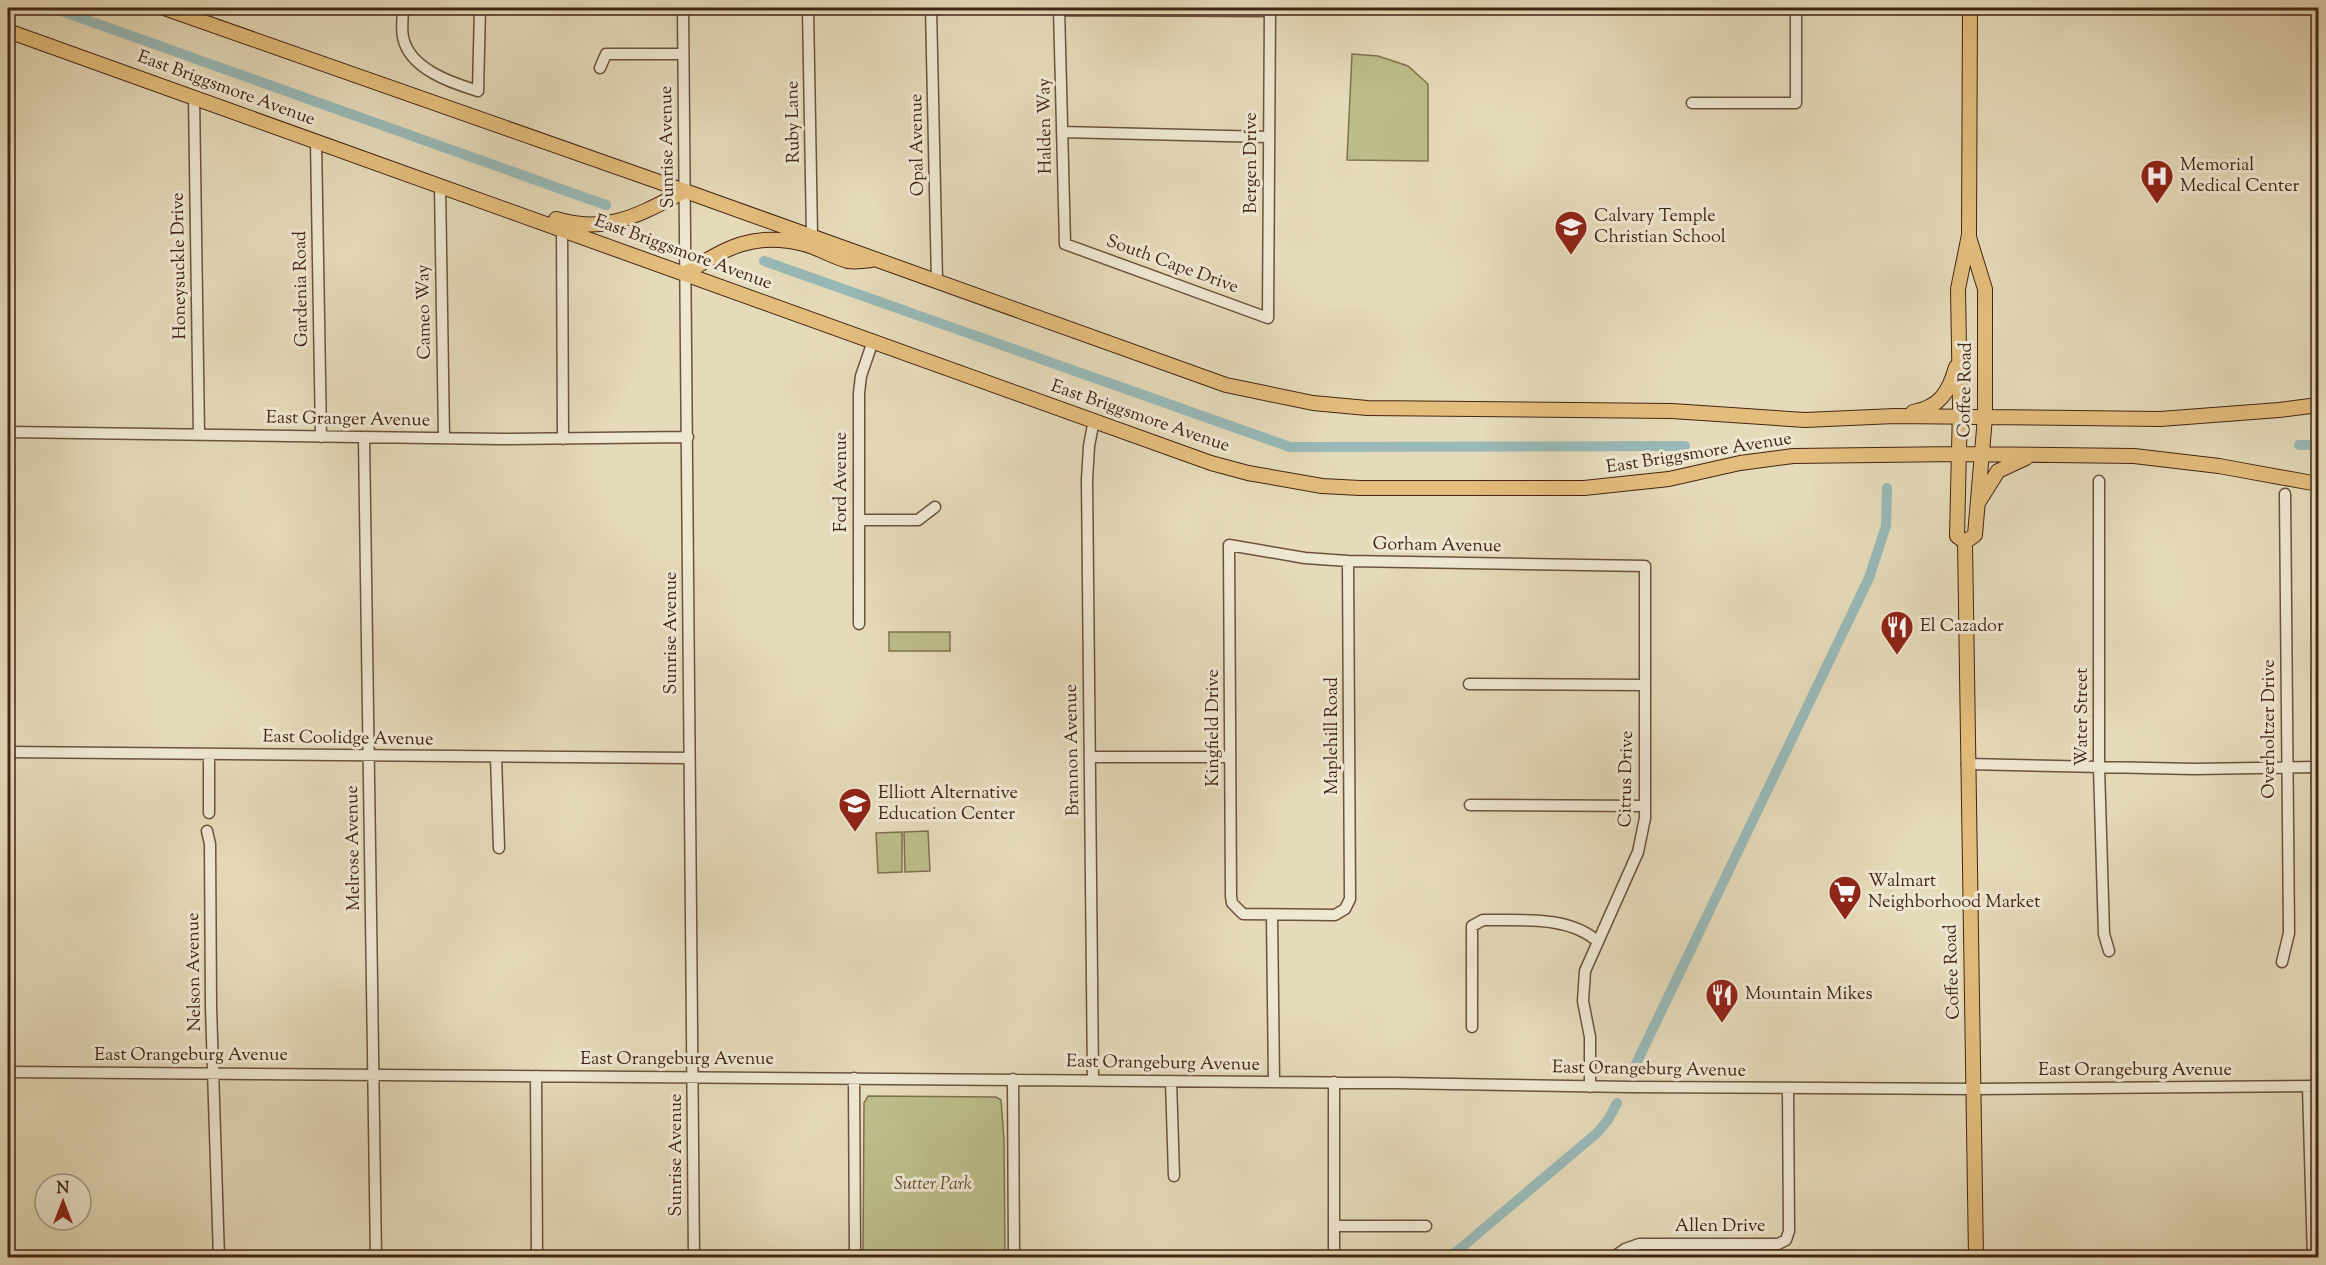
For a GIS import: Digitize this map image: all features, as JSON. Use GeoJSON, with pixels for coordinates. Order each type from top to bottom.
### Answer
{"type":"FeatureCollection","features":[{"type":"Feature","properties":{"kind":"main road","name":"East Briggsmore Avenue"},"geometry":{"type":"LineString","coordinates":[[164,8],[812,236],[1226,385],[1313,403],[1367,408],[1672,411],[1805,420],[1895,416],[2160,418],[2319,405]]}},
{"type":"Feature","properties":{"kind":"main road","name":"Coffee Road"},"geometry":{"type":"LineString","coordinates":[[1965,542],[1957,536],[1960,417],[1958,289],[1969,235],[1970,8]]}},
{"type":"Feature","properties":{"kind":"main road","name":"East Briggsmore Avenue"},"geometry":{"type":"LineString","coordinates":[[8,31],[1211,463],[1248,473],[1322,486],[1360,488],[1584,488],[1669,479],[1740,463],[1793,456],[1982,454],[2134,456],[2179,460],[2319,484]]}},
{"type":"Feature","properties":{"kind":"main road"},"geometry":{"type":"LineString","coordinates":[[504,208],[528,210],[567,222],[604,223],[624,221],[647,212],[685,191]]}},
{"type":"Feature","properties":{"kind":"main road","name":"Coffee Road"},"geometry":{"type":"LineString","coordinates":[[1965,542],[1975,535],[1984,417],[1985,289],[1969,235]]}},
{"type":"Feature","properties":{"kind":"main road"},"geometry":{"type":"LineString","coordinates":[[686,273],[727,248],[776,240],[805,244],[849,261],[879,260]]}},
{"type":"Feature","properties":{"kind":"main road"},"geometry":{"type":"LineString","coordinates":[[1895,416],[1924,410],[1944,397],[1959,353]]}},
{"type":"Feature","properties":{"kind":"main road"},"geometry":{"type":"LineString","coordinates":[[1977,505],[1998,471],[2032,456]]}},
{"type":"Feature","properties":{"kind":"main road","name":"Coffee Road"},"geometry":{"type":"LineString","coordinates":[[1965,542],[1976,1257]]}},
{"type":"Feature","properties":{"kind":"street"},"geometry":{"type":"LineString","coordinates":[[403,8],[403,38],[419,62],[439,77],[478,91],[480,8]]}},
{"type":"Feature","properties":{"kind":"street","name":"Sunrise Avenue"},"geometry":{"type":"LineString","coordinates":[[683,8],[694,1257]]}},
{"type":"Feature","properties":{"kind":"street","name":"Ruby Lane"},"geometry":{"type":"LineString","coordinates":[[808,8],[812,236]]}},
{"type":"Feature","properties":{"kind":"street","name":"Opal Avenue"},"geometry":{"type":"LineString","coordinates":[[931,8],[937,281]]}},
{"type":"Feature","properties":{"kind":"street"},"geometry":{"type":"LineString","coordinates":[[1692,103],[1796,103],[1796,8]]}},
{"type":"Feature","properties":{"kind":"street"},"geometry":{"type":"LineString","coordinates":[[1059,9],[1270,9]]}},
{"type":"Feature","properties":{"kind":"street","name":"Halden Way"},"geometry":{"type":"LineString","coordinates":[[1059,9],[1065,244]]}},
{"type":"Feature","properties":{"kind":"street","name":"Bergen Drive"},"geometry":{"type":"LineString","coordinates":[[1268,318],[1270,9]]}},
{"type":"Feature","properties":{"kind":"street"},"geometry":{"type":"LineString","coordinates":[[600,68],[606,54],[683,54]]}},
{"type":"Feature","properties":{"kind":"street","name":"Honeysuckle Drive"},"geometry":{"type":"LineString","coordinates":[[194,97],[199,435]]}},
{"type":"Feature","properties":{"kind":"street"},"geometry":{"type":"LineString","coordinates":[[1062,132],[1268,137]]}},
{"type":"Feature","properties":{"kind":"street","name":"Gardenia Road"},"geometry":{"type":"LineString","coordinates":[[316,141],[321,436]]}},
{"type":"Feature","properties":{"kind":"street","name":"Cameo Way"},"geometry":{"type":"LineString","coordinates":[[440,185],[444,438]]}},
{"type":"Feature","properties":{"kind":"street"},"geometry":{"type":"LineString","coordinates":[[562,229],[564,439]]}},
{"type":"Feature","properties":{"kind":"street","name":"South Cape Drive"},"geometry":{"type":"LineString","coordinates":[[1065,244],[1268,318]]}},
{"type":"Feature","properties":{"kind":"street","name":"Ford Avenue"},"geometry":{"type":"LineString","coordinates":[[859,624],[858,393],[861,376],[873,341]]}},
{"type":"Feature","properties":{"kind":"street","name":"Brannon Avenue"},"geometry":{"type":"LineString","coordinates":[[1093,1080],[1087,480],[1089,446],[1094,420]]}},
{"type":"Feature","properties":{"kind":"street","name":"East Granger Avenue"},"geometry":{"type":"LineString","coordinates":[[8,432],[364,438],[688,437]]}},
{"type":"Feature","properties":{"kind":"street","name":"Melrose Avenue"},"geometry":{"type":"LineString","coordinates":[[364,438],[376,1257]]}},
{"type":"Feature","properties":{"kind":"street","name":"Water Street"},"geometry":{"type":"LineString","coordinates":[[2099,481],[2099,768],[2104,934],[2109,951]]}},
{"type":"Feature","properties":{"kind":"street","name":"Overholtzer Drive"},"geometry":{"type":"LineString","coordinates":[[2282,962],[2289,933],[2285,494]]}},
{"type":"Feature","properties":{"kind":"street"},"geometry":{"type":"LineString","coordinates":[[859,520],[918,520],[935,507]]}},
{"type":"Feature","properties":{"kind":"street","name":"Gorham Avenue"},"geometry":{"type":"LineString","coordinates":[[1229,545],[1305,558],[1348,561],[1645,566]]}},
{"type":"Feature","properties":{"kind":"street","name":"Kingfield Drive"},"geometry":{"type":"LineString","coordinates":[[1229,545],[1231,896],[1237,910],[1249,915],[1272,915]]}},
{"type":"Feature","properties":{"kind":"street","name":"Maplehill Road"},"geometry":{"type":"LineString","coordinates":[[1272,915],[1335,915],[1345,909],[1350,899],[1348,561]]}},
{"type":"Feature","properties":{"kind":"street","name":"Citrus Drive"},"geometry":{"type":"LineString","coordinates":[[1590,1087],[1590,1037],[1583,1001],[1588,961],[1638,852],[1643,833],[1645,566]]}},
{"type":"Feature","properties":{"kind":"street"},"geometry":{"type":"LineString","coordinates":[[1469,684],[1645,685]]}},
{"type":"Feature","properties":{"kind":"street","name":"East Coolidge Avenue"},"geometry":{"type":"LineString","coordinates":[[8,752],[689,758]]}},
{"type":"Feature","properties":{"kind":"street"},"geometry":{"type":"LineString","coordinates":[[209,754],[209,813]]}},
{"type":"Feature","properties":{"kind":"street"},"geometry":{"type":"LineString","coordinates":[[496,757],[499,849]]}},
{"type":"Feature","properties":{"kind":"street"},"geometry":{"type":"LineString","coordinates":[[1090,757],[1230,757]]}},
{"type":"Feature","properties":{"kind":"street"},"geometry":{"type":"LineString","coordinates":[[1967,764],[2099,768],[2319,767]]}},
{"type":"Feature","properties":{"kind":"street"},"geometry":{"type":"LineString","coordinates":[[1470,805],[1645,806]]}},
{"type":"Feature","properties":{"kind":"street","name":"Nelson Avenue"},"geometry":{"type":"LineString","coordinates":[[207,831],[210,844],[211,1006],[219,1257]]}},
{"type":"Feature","properties":{"kind":"street"},"geometry":{"type":"LineString","coordinates":[[1272,915],[1274,1082]]}},
{"type":"Feature","properties":{"kind":"street"},"geometry":{"type":"LineString","coordinates":[[1472,1027],[1472,926],[1483,920],[1570,925],[1587,931],[1597,941]]}},
{"type":"Feature","properties":{"kind":"street","name":"East Orangeburg Avenue"},"geometry":{"type":"LineString","coordinates":[[8,1072],[1171,1080],[1590,1087],[1975,1089],[2313,1086]]}},
{"type":"Feature","properties":{"kind":"street"},"geometry":{"type":"LineString","coordinates":[[536,1076],[537,1257]]}},
{"type":"Feature","properties":{"kind":"street"},"geometry":{"type":"LineString","coordinates":[[854,1078],[855,1257]]}},
{"type":"Feature","properties":{"kind":"street"},"geometry":{"type":"LineString","coordinates":[[1013,1079],[1014,1257]]}},
{"type":"Feature","properties":{"kind":"street"},"geometry":{"type":"LineString","coordinates":[[1171,1080],[1174,1176]]}},
{"type":"Feature","properties":{"kind":"street"},"geometry":{"type":"LineString","coordinates":[[1300,1257],[1334,1256],[1334,1082]]}},
{"type":"Feature","properties":{"kind":"street"},"geometry":{"type":"LineString","coordinates":[[2313,1086],[2316,1226],[2313,1257]]}},
{"type":"Feature","properties":{"kind":"street","name":"Allen Drive"},"geometry":{"type":"LineString","coordinates":[[1611,1257],[1639,1244],[1778,1244],[1786,1240],[1790,1231],[1788,1088]]}},
{"type":"Feature","properties":{"kind":"street"},"geometry":{"type":"LineString","coordinates":[[1334,1226],[1426,1226]]}},
{"type":"Feature","properties":{"kind":"street"},"geometry":{"type":"LineString","coordinates":[[1725,1245],[1725,1257]]}},
{"type":"Feature","properties":{"kind":"green space"},"geometry":{"type":"Polygon","coordinates":[[[1352,54],[1378,56],[1408,66],[1428,84],[1428,161],[1347,160],[1352,54]]]}},
{"type":"Feature","properties":{"kind":"green space"},"geometry":{"type":"Polygon","coordinates":[[[889,632],[950,632],[950,651],[889,651],[889,632]]]}},
{"type":"Feature","properties":{"kind":"green space"},"geometry":{"type":"Polygon","coordinates":[[[928,831],[930,871],[905,872],[904,832],[928,831]]]}},
{"type":"Feature","properties":{"kind":"green space"},"geometry":{"type":"Polygon","coordinates":[[[902,832],[902,872],[878,873],[876,833],[902,832]]]}},
{"type":"Feature","properties":{"kind":"green space","name":"Sutter Park"},"geometry":{"type":"Polygon","coordinates":[[[868,1096],[996,1097],[1001,1100],[1004,1140],[1005,1257],[863,1257],[864,1103],[868,1096]]]}},
{"type":"Feature","properties":{"kind":"waterway"},"geometry":{"type":"LineString","coordinates":[[53,8],[606,205]]}},
{"type":"Feature","properties":{"kind":"waterway"},"geometry":{"type":"LineString","coordinates":[[764,261],[1290,447],[1685,446]]}},
{"type":"Feature","properties":{"kind":"waterway"},"geometry":{"type":"LineString","coordinates":[[2299,445],[2318,445]]}},
{"type":"Feature","properties":{"kind":"waterway"},"geometry":{"type":"LineString","coordinates":[[1635,1066],[1869,578],[1886,526],[1887,488]]}},
{"type":"Feature","properties":{"kind":"waterway"},"geometry":{"type":"LineString","coordinates":[[1449,1258],[1597,1133],[1608,1120],[1617,1103]]}},
{"type":"Feature","properties":{"kind":"place","name":"Memorial Medical Center"},"geometry":{"type":"Point","coordinates":[2157,205]}},
{"type":"Feature","properties":{"kind":"place","name":"Calvary Temple Christian School"},"geometry":{"type":"Point","coordinates":[1571,256]}},
{"type":"Feature","properties":{"kind":"place","name":"El Cazador"},"geometry":{"type":"Point","coordinates":[1897,656]}},
{"type":"Feature","properties":{"kind":"place","name":"Elliott Alternative Education Center"},"geometry":{"type":"Point","coordinates":[855,833]}},
{"type":"Feature","properties":{"kind":"place","name":"Walmart Neighborhood Market"},"geometry":{"type":"Point","coordinates":[1845,921]}},
{"type":"Feature","properties":{"kind":"place","name":"Mountain Mikes"},"geometry":{"type":"Point","coordinates":[1722,1024]}}]}
